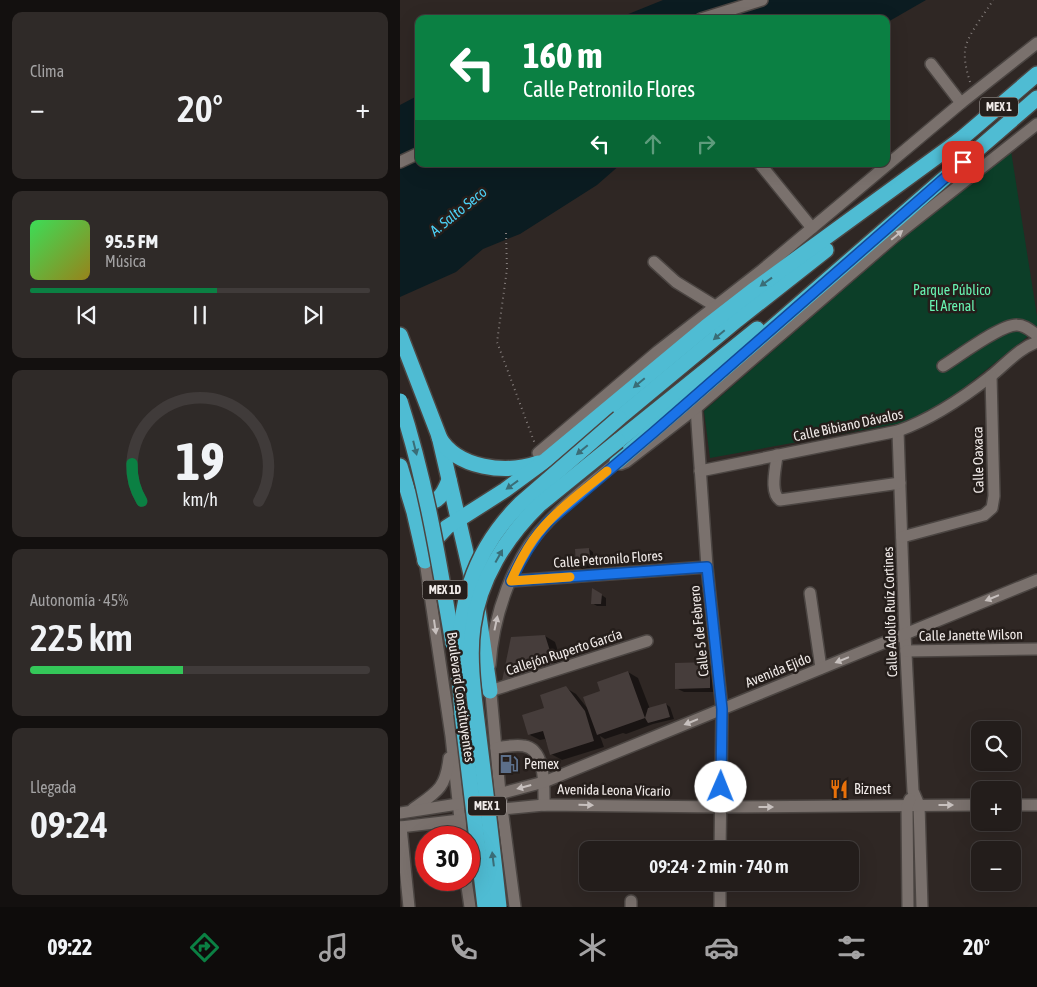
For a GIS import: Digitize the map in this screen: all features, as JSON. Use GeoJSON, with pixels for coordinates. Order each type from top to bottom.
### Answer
{"type":"FeatureCollection","features":[{"type":"Feature","properties":{"kind":"highway","name":"MEX 1"},"geometry":{"type":"LineString","coordinates":[[960,139],[1036,78]]}},
{"type":"Feature","properties":{"kind":"highway","name":"MEX 1"},"geometry":{"type":"LineString","coordinates":[[875,239],[1037,98]]}},
{"type":"Feature","properties":{"kind":"highway"},"geometry":{"type":"LineString","coordinates":[[459,677],[459,645],[466,595],[476,565],[488,543],[507,517],[619,418],[736,320],[847,233],[960,139]]}},
{"type":"Feature","properties":{"kind":"highway"},"geometry":{"type":"LineString","coordinates":[[425,562],[428,549],[442,531],[505,490],[542,457],[755,289],[960,139]]}},
{"type":"Feature","properties":{"kind":"highway"},"geometry":{"type":"LineString","coordinates":[[618,462],[875,239]]}},
{"type":"Feature","properties":{"kind":"highway","name":"Boulevard Constituyentes"},"geometry":{"type":"LineString","coordinates":[[499,907],[476,705],[472,650],[473,627],[477,607],[496,561],[509,538],[539,505],[711,365],[875,239]]}},
{"type":"Feature","properties":{"kind":"highway","name":"MEX 1D"},"geometry":{"type":"LineString","coordinates":[[400,335],[427,402],[450,480],[475,591],[490,691]]}},
{"type":"Feature","properties":{"kind":"highway","name":"MEX 1D"},"geometry":{"type":"LineString","coordinates":[[400,401],[412,438],[429,504],[459,677]]}},
{"type":"Feature","properties":{"kind":"highway"},"geometry":{"type":"LineString","coordinates":[[438,436],[456,454],[484,466],[514,469],[542,457]]}},
{"type":"Feature","properties":{"kind":"highway"},"geometry":{"type":"LineString","coordinates":[[400,466],[414,512],[425,562]]}},
{"type":"Feature","properties":{"kind":"highway"},"geometry":{"type":"LineString","coordinates":[[408,492],[422,502],[433,502],[441,498],[450,480]]}},
{"type":"Feature","properties":{"kind":"highway","name":"MEX 1"},"geometry":{"type":"LineString","coordinates":[[459,677],[485,907]]}},
{"type":"Feature","properties":{"kind":"street"},"geometry":{"type":"LineString","coordinates":[[714,15],[762,0]]}},
{"type":"Feature","properties":{"kind":"street"},"geometry":{"type":"LineString","coordinates":[[890,163],[1037,43]]}},
{"type":"Feature","properties":{"kind":"street"},"geometry":{"type":"LineString","coordinates":[[931,64],[961,103]]}},
{"type":"Feature","properties":{"kind":"street","name":"Boulevard Constituyentes"},"geometry":{"type":"LineString","coordinates":[[515,907],[500,793],[490,691],[490,656],[495,626],[504,598],[520,561],[533,539],[548,522],[618,462],[621,464],[626,462],[696,408],[880,249],[1037,124]]}},
{"type":"Feature","properties":{"kind":"street"},"geometry":{"type":"LineString","coordinates":[[400,162],[415,155]]}},
{"type":"Feature","properties":{"kind":"street"},"geometry":{"type":"LineString","coordinates":[[762,167],[812,228]]}},
{"type":"Feature","properties":{"kind":"street"},"geometry":{"type":"LineString","coordinates":[[542,457],[714,306],[762,270],[885,167]]}},
{"type":"Feature","properties":{"kind":"street"},"geometry":{"type":"LineString","coordinates":[[654,262],[676,282],[714,306]]}},
{"type":"Feature","properties":{"kind":"street"},"geometry":{"type":"LineString","coordinates":[[943,366],[1002,328],[1015,324],[1023,325],[1037,336]]}},
{"type":"Feature","properties":{"kind":"street","name":"Calle Bibiano Dávalos"},"geometry":{"type":"LineString","coordinates":[[700,471],[898,431],[929,418],[991,376],[1019,352],[1037,342]]}},
{"type":"Feature","properties":{"kind":"street","name":"Calle Oaxaca"},"geometry":{"type":"LineString","coordinates":[[902,537],[984,514],[992,508],[994,496],[991,376]]}},
{"type":"Feature","properties":{"kind":"street","name":"Calle 5 de Febrero"},"geometry":{"type":"LineString","coordinates":[[696,408],[707,567],[722,709],[720,841]]}},
{"type":"Feature","properties":{"kind":"street","name":"Calle Adolfo Ruíz Cortines"},"geometry":{"type":"LineString","coordinates":[[898,431],[905,634],[913,791],[919,805],[922,907]]}},
{"type":"Feature","properties":{"kind":"street"},"geometry":{"type":"LineString","coordinates":[[777,455],[774,491],[780,500],[900,483]]}},
{"type":"Feature","properties":{"kind":"street","name":"Boulevard Constituyentes"},"geometry":{"type":"LineString","coordinates":[[425,562],[451,731],[461,826]]}},
{"type":"Feature","properties":{"kind":"street","name":"Calle Petronilo Flores"},"geometry":{"type":"LineString","coordinates":[[511,581],[707,567]]}},
{"type":"Feature","properties":{"kind":"street","name":"Avenida Ejido"},"geometry":{"type":"LineString","coordinates":[[500,793],[544,782],[1037,580]]}},
{"type":"Feature","properties":{"kind":"street"},"geometry":{"type":"LineString","coordinates":[[810,592],[821,668]]}},
{"type":"Feature","properties":{"kind":"street","name":"Callejón Ruperto García"},"geometry":{"type":"LineString","coordinates":[[490,691],[647,641]]}},
{"type":"Feature","properties":{"kind":"street","name":"Calle Janette Wilson"},"geometry":{"type":"LineString","coordinates":[[906,651],[1037,649]]}},
{"type":"Feature","properties":{"kind":"street"},"geometry":{"type":"LineString","coordinates":[[451,731],[459,740],[473,743],[486,736],[494,721]]}},
{"type":"Feature","properties":{"kind":"street"},"geometry":{"type":"LineString","coordinates":[[406,812],[439,790],[448,770],[451,731]]}},
{"type":"Feature","properties":{"kind":"street"},"geometry":{"type":"LineString","coordinates":[[496,748],[524,746],[536,752],[544,782],[544,804]]}},
{"type":"Feature","properties":{"kind":"street","name":"Calle Adolfo Ruíz Cortines"},"geometry":{"type":"LineString","coordinates":[[908,907],[907,806],[913,791]]}},
{"type":"Feature","properties":{"kind":"street"},"geometry":{"type":"LineString","coordinates":[[406,812],[458,804],[500,793]]}},
{"type":"Feature","properties":{"kind":"street","name":"Avenida Leona Vicario"},"geometry":{"type":"LineString","coordinates":[[401,827],[460,820],[502,809],[544,804],[720,807],[971,805]]}},
{"type":"Feature","properties":{"kind":"street"},"geometry":{"type":"LineString","coordinates":[[1021,805],[1037,805]]}},
{"type":"Feature","properties":{"kind":"street"},"geometry":{"type":"LineString","coordinates":[[401,827],[409,907]]}},
{"type":"Feature","properties":{"kind":"street"},"geometry":{"type":"LineString","coordinates":[[480,836],[484,834],[498,838],[508,850]]}},
{"type":"Feature","properties":{"kind":"street"},"geometry":{"type":"LineString","coordinates":[[468,891],[470,907]]}},
{"type":"Feature","properties":{"kind":"street"},"geometry":{"type":"LineString","coordinates":[[720,891],[720,907]]}},
{"type":"Feature","properties":{"kind":"path"},"geometry":{"type":"LineString","coordinates":[[974,93],[966,65],[965,51],[970,36],[993,0]]}},
{"type":"Feature","properties":{"kind":"path"},"geometry":{"type":"LineString","coordinates":[[506,233],[507,269],[497,342],[542,457]]}},
{"type":"Feature","properties":{"kind":"green space","name":"Parque Público El Arenal"},"geometry":{"type":"Polygon","coordinates":[[[1011,151],[1037,316],[1037,329],[950,399],[907,422],[710,458],[704,411],[889,250],[1011,151]]]}},
{"type":"Feature","properties":{"kind":"water"},"geometry":{"type":"Polygon","coordinates":[[[663,0],[926,0],[890,21],[890,15],[626,15],[663,0]]]}},
{"type":"Feature","properties":{"kind":"water","name":"A. Salto Seco"},"geometry":{"type":"Polygon","coordinates":[[[415,97],[415,167],[618,167],[597,185],[520,234],[483,249],[456,272],[400,297],[400,105],[415,97]]]}},
{"type":"Feature","properties":{"kind":"building"},"geometry":{"type":"Polygon","coordinates":[[[589,548],[590,556],[585,559],[586,566],[576,567],[575,549],[589,548]]]}},
{"type":"Feature","properties":{"kind":"building"},"geometry":{"type":"Polygon","coordinates":[[[592,588],[602,594],[601,604],[591,604],[592,588]]]}},
{"type":"Feature","properties":{"kind":"building"},"geometry":{"type":"Polygon","coordinates":[[[545,635],[554,664],[502,681],[511,637],[545,635]]]}},
{"type":"Feature","properties":{"kind":"building"},"geometry":{"type":"Polygon","coordinates":[[[710,662],[710,688],[675,689],[675,663],[710,662]]]}},
{"type":"Feature","properties":{"kind":"building"},"geometry":{"type":"Polygon","coordinates":[[[628,671],[645,718],[597,735],[583,697],[600,691],[597,682],[628,671]]]}},
{"type":"Feature","properties":{"kind":"building"},"geometry":{"type":"Polygon","coordinates":[[[566,686],[585,711],[594,741],[550,755],[543,731],[528,735],[522,715],[544,708],[540,695],[566,686]]]}},
{"type":"Feature","properties":{"kind":"building"},"geometry":{"type":"Polygon","coordinates":[[[666,703],[670,717],[648,723],[645,718],[648,708],[666,703]]]}},
{"type":"Feature","properties":{"kind":"slow traffic"},"geometry":{"type":"LineString","coordinates":[[570,577],[511,581],[533,539],[548,522],[607,471]]}},
{"type":"Feature","properties":{"kind":"place","name":"Pemex"},"geometry":{"type":"Point","coordinates":[509,764]}},
{"type":"Feature","properties":{"kind":"place","name":"Biznest"},"geometry":{"type":"Point","coordinates":[839,789]}},
{"type":"Feature","properties":{"kind":"route"},"geometry":{"type":"LineString","coordinates":[[721,787],[722,709],[707,567],[511,581],[533,539],[548,522],[963,162]]}}]}
